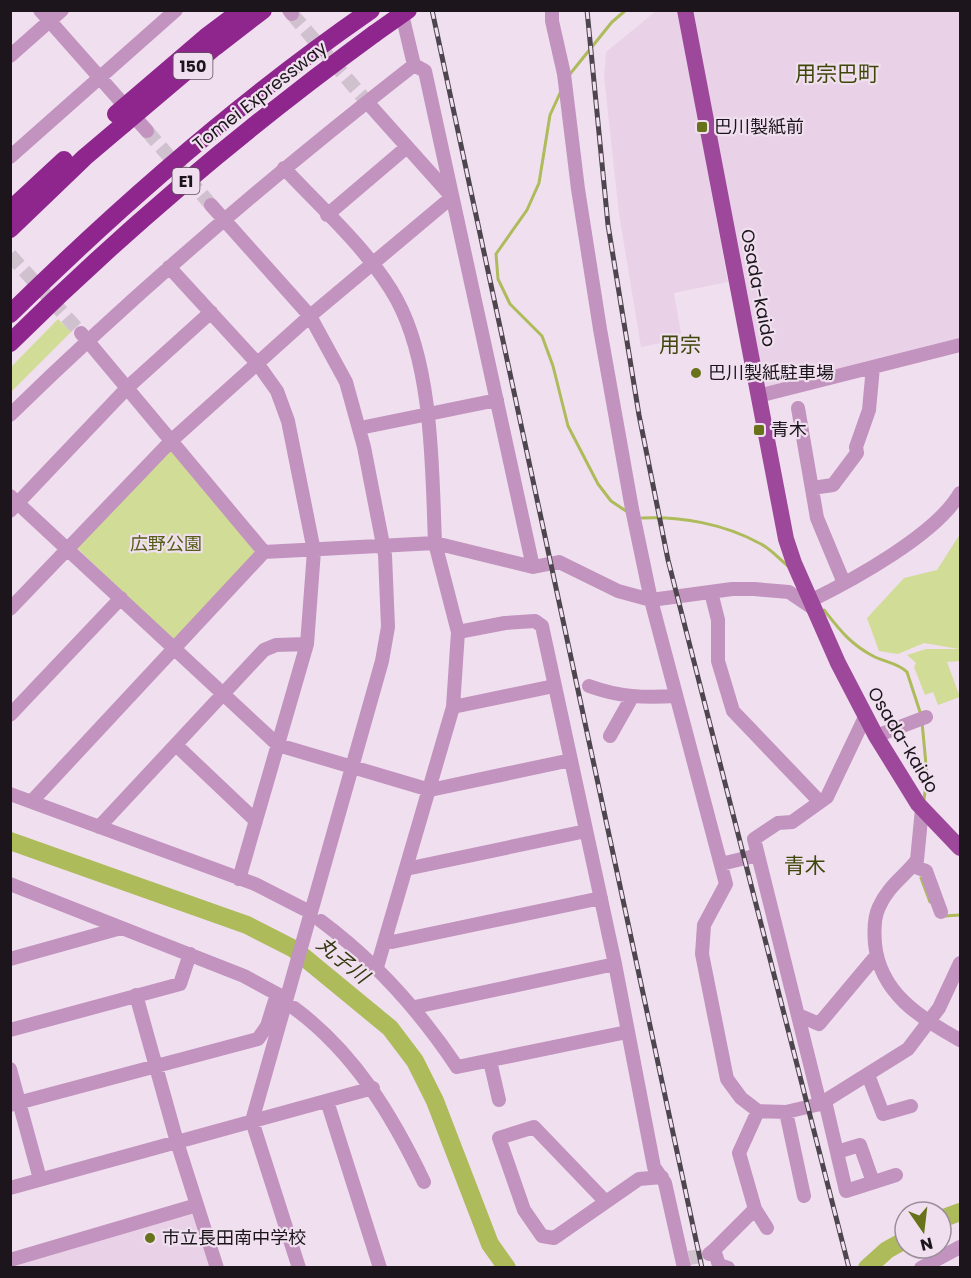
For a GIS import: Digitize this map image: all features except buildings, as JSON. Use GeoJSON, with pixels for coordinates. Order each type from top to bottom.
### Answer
{"type":"FeatureCollection","features":[{"type":"Feature","properties":{"kind":"highway","name":"150"},"geometry":{"type":"LineString","coordinates":[[10,229],[120,119],[206,38],[242,10]]}},
{"type":"Feature","properties":{"kind":"highway","name":"150"},"geometry":{"type":"LineString","coordinates":[[10,210],[120,119],[263,10]]}},
{"type":"Feature","properties":{"kind":"highway","name":"Tomei Expressway"},"geometry":{"type":"LineString","coordinates":[[10,343],[50,303],[164,200],[264,117],[408,10]]}},
{"type":"Feature","properties":{"kind":"highway","name":"Tomei Expressway"},"geometry":{"type":"LineString","coordinates":[[10,314],[102,226],[171,166],[262,92],[365,14]]}},
{"type":"Feature","properties":{"kind":"main road","name":"Osada-kaido"},"geometry":{"type":"LineString","coordinates":[[685,10],[786,539],[812,605],[865,717],[922,808],[960,848]]}},
{"type":"Feature","properties":{"kind":"street"},"geometry":{"type":"LineString","coordinates":[[40,10],[147,131]]}},
{"type":"Feature","properties":{"kind":"street"},"geometry":{"type":"LineString","coordinates":[[10,56],[62,10]]}},
{"type":"Feature","properties":{"kind":"street"},"geometry":{"type":"LineString","coordinates":[[10,157],[176,10]]}},
{"type":"Feature","properties":{"kind":"street"},"geometry":{"type":"LineString","coordinates":[[401,10],[414,65],[425,71],[533,567]]}},
{"type":"Feature","properties":{"kind":"street"},"geometry":{"type":"LineString","coordinates":[[552,10],[552,21],[564,74],[578,189],[600,329],[651,600],[726,884],[704,925],[702,954],[727,1079],[741,1098],[758,1111],[786,1112],[822,1102],[908,1049],[929,1022],[960,963]]}},
{"type":"Feature","properties":{"kind":"street"},"geometry":{"type":"LineString","coordinates":[[10,416],[85,336],[169,267],[223,218],[414,65]]}},
{"type":"Feature","properties":{"kind":"street"},"geometry":{"type":"LineString","coordinates":[[366,102],[452,197]]}},
{"type":"Feature","properties":{"kind":"street"},"geometry":{"type":"LineString","coordinates":[[327,215],[407,147]]}},
{"type":"Feature","properties":{"kind":"street"},"geometry":{"type":"LineString","coordinates":[[284,168],[372,264],[397,300],[407,322],[428,415],[435,543],[458,632],[453,707],[377,967]]}},
{"type":"Feature","properties":{"kind":"street"},"geometry":{"type":"LineString","coordinates":[[10,609],[172,440],[310,316],[452,197]]}},
{"type":"Feature","properties":{"kind":"street"},"geometry":{"type":"LineString","coordinates":[[212,205],[310,316],[346,382],[360,428],[388,581],[388,627],[382,661],[354,769],[252,1121],[299,1268]]}},
{"type":"Feature","properties":{"kind":"street"},"geometry":{"type":"LineString","coordinates":[[169,267],[257,363],[268,377],[284,407],[314,551],[307,644],[239,879]]}},
{"type":"Feature","properties":{"kind":"street"},"geometry":{"type":"LineString","coordinates":[[211,312],[128,387],[13,503],[68,549],[278,745],[430,790],[571,760]]}},
{"type":"Feature","properties":{"kind":"street"},"geometry":{"type":"LineString","coordinates":[[85,336],[264,552]]}},
{"type":"Feature","properties":{"kind":"street"},"geometry":{"type":"LineString","coordinates":[[758,396],[960,345]]}},
{"type":"Feature","properties":{"kind":"street"},"geometry":{"type":"LineString","coordinates":[[812,488],[833,485],[857,453],[856,447],[869,410],[873,367]]}},
{"type":"Feature","properties":{"kind":"street"},"geometry":{"type":"LineString","coordinates":[[360,428],[497,400]]}},
{"type":"Feature","properties":{"kind":"street"},"geometry":{"type":"LineString","coordinates":[[798,408],[821,530],[844,583]]}},
{"type":"Feature","properties":{"kind":"street"},"geometry":{"type":"LineString","coordinates":[[32,801],[264,552],[435,543],[533,567],[559,562],[618,591],[651,600],[732,589],[789,592],[812,605],[935,522],[954,505],[960,493]]}},
{"type":"Feature","properties":{"kind":"street"},"geometry":{"type":"LineString","coordinates":[[711,592],[718,620],[718,661],[733,711],[820,802]]}},
{"type":"Feature","properties":{"kind":"street"},"geometry":{"type":"LineString","coordinates":[[10,715],[121,598]]}},
{"type":"Feature","properties":{"kind":"street"},"geometry":{"type":"LineString","coordinates":[[458,632],[505,623],[535,621],[542,626],[615,964],[654,1167],[665,1183],[685,1261]]}},
{"type":"Feature","properties":{"kind":"street"},"geometry":{"type":"LineString","coordinates":[[99,826],[224,696],[264,650],[276,645],[307,644]]}},
{"type":"Feature","properties":{"kind":"street"},"geometry":{"type":"LineString","coordinates":[[453,707],[554,686]]}},
{"type":"Feature","properties":{"kind":"street"},"geometry":{"type":"LineString","coordinates":[[589,686],[633,698],[675,696]]}},
{"type":"Feature","properties":{"kind":"street"},"geometry":{"type":"LineString","coordinates":[[610,736],[633,698]]}},
{"type":"Feature","properties":{"kind":"street"},"geometry":{"type":"LineString","coordinates":[[865,717],[827,797],[792,822],[778,823],[764,830],[754,839],[798,1015],[846,1191],[896,1175]]}},
{"type":"Feature","properties":{"kind":"street"},"geometry":{"type":"LineString","coordinates":[[876,736],[922,718]]}},
{"type":"Feature","properties":{"kind":"street"},"geometry":{"type":"LineString","coordinates":[[176,745],[256,820]]}},
{"type":"Feature","properties":{"kind":"street"},"geometry":{"type":"LineString","coordinates":[[10,794],[239,879],[304,909]]}},
{"type":"Feature","properties":{"kind":"street"},"geometry":{"type":"LineString","coordinates":[[922,808],[917,860],[913,866],[898,877],[878,908],[874,933],[876,956],[884,979],[894,994],[929,1022],[960,1040]]}},
{"type":"Feature","properties":{"kind":"street"},"geometry":{"type":"LineString","coordinates":[[406,869],[586,831]]}},
{"type":"Feature","properties":{"kind":"street"},"geometry":{"type":"LineString","coordinates":[[721,864],[758,855]]}},
{"type":"Feature","properties":{"kind":"street"},"geometry":{"type":"LineString","coordinates":[[913,866],[926,872],[941,912]]}},
{"type":"Feature","properties":{"kind":"street"},"geometry":{"type":"LineString","coordinates":[[10,884],[244,976],[278,995],[267,1026],[258,1039],[15,1103]]}},
{"type":"Feature","properties":{"kind":"street"},"geometry":{"type":"LineString","coordinates":[[385,940],[392,942],[601,898]]}},
{"type":"Feature","properties":{"kind":"street"},"geometry":{"type":"LineString","coordinates":[[321,921],[377,967],[415,1007],[457,1067],[627,1032]]}},
{"type":"Feature","properties":{"kind":"street"},"geometry":{"type":"LineString","coordinates":[[10,959],[121,928]]}},
{"type":"Feature","properties":{"kind":"street"},"geometry":{"type":"LineString","coordinates":[[10,1030],[180,984],[190,954]]}},
{"type":"Feature","properties":{"kind":"street"},"geometry":{"type":"LineString","coordinates":[[798,1015],[819,1024],[876,956]]}},
{"type":"Feature","properties":{"kind":"street"},"geometry":{"type":"LineString","coordinates":[[415,1007],[615,964]]}},
{"type":"Feature","properties":{"kind":"street"},"geometry":{"type":"LineString","coordinates":[[136,995],[177,1142],[217,1268]]}},
{"type":"Feature","properties":{"kind":"street"},"geometry":{"type":"LineString","coordinates":[[294,1008],[339,1047],[373,1089],[424,1182]]}},
{"type":"Feature","properties":{"kind":"street"},"geometry":{"type":"LineString","coordinates":[[490,1062],[499,1100]]}},
{"type":"Feature","properties":{"kind":"street"},"geometry":{"type":"LineString","coordinates":[[10,1069],[15,1103],[40,1179]]}},
{"type":"Feature","properties":{"kind":"street"},"geometry":{"type":"LineString","coordinates":[[868,1075],[883,1114],[911,1106]]}},
{"type":"Feature","properties":{"kind":"street"},"geometry":{"type":"LineString","coordinates":[[10,1188],[373,1089]]}},
{"type":"Feature","properties":{"kind":"street"},"geometry":{"type":"LineString","coordinates":[[327,1101],[380,1268]]}},
{"type":"Feature","properties":{"kind":"street"},"geometry":{"type":"LineString","coordinates":[[758,1111],[739,1154],[755,1209],[767,1227]]}},
{"type":"Feature","properties":{"kind":"street"},"geometry":{"type":"LineString","coordinates":[[786,1112],[804,1196]]}},
{"type":"Feature","properties":{"kind":"street"},"geometry":{"type":"LineString","coordinates":[[606,1202],[534,1127],[499,1138],[524,1210],[542,1236],[554,1238],[606,1202],[639,1179],[662,1177]]}},
{"type":"Feature","properties":{"kind":"street"},"geometry":{"type":"LineString","coordinates":[[837,1152],[860,1145],[873,1182]]}},
{"type":"Feature","properties":{"kind":"street"},"geometry":{"type":"LineString","coordinates":[[10,1260],[197,1205]]}},
{"type":"Feature","properties":{"kind":"street"},"geometry":{"type":"LineString","coordinates":[[728,1268],[719,1264],[710,1252],[755,1209]]}},
{"type":"Feature","properties":{"kind":"street"},"geometry":{"type":"LineString","coordinates":[[930,1263],[960,1247]]}},
{"type":"Feature","properties":{"kind":"shaded area"},"geometry":{"type":"Polygon","coordinates":[[[656,11],[678,11],[728,282],[674,293],[682,339],[641,347],[619,214],[604,77],[606,52],[656,11]]]}},
{"type":"Feature","properties":{"kind":"shaded area"},"geometry":{"type":"Polygon","coordinates":[[[690,11],[960,11],[960,338],[761,390],[690,11]]]}},
{"type":"Feature","properties":{"kind":"shaded area","name":"市立長田南中学校"},"geometry":{"type":"Polygon","coordinates":[[[191,1210],[214,1268],[11,1268],[11,1263],[191,1210]]]}},
{"type":"Feature","properties":{"kind":"green space"},"geometry":{"type":"Polygon","coordinates":[[[58,319],[71,332],[11,392],[11,367],[58,319]]]}},
{"type":"Feature","properties":{"kind":"green space","name":"広野公園"},"geometry":{"type":"Polygon","coordinates":[[[171,449],[255,550],[254,556],[177,638],[171,638],[77,548],[171,449]]]}},
{"type":"Feature","properties":{"kind":"green space"},"geometry":{"type":"Polygon","coordinates":[[[960,534],[960,661],[947,662],[960,697],[938,705],[933,692],[925,695],[914,667],[916,663],[907,655],[926,649],[959,649],[924,643],[898,654],[879,651],[867,618],[904,578],[937,570],[960,534]]]}},
{"type":"Feature","properties":{"kind":"waterway"},"geometry":{"type":"LineString","coordinates":[[570,74],[612,22],[626,10]]}},
{"type":"Feature","properties":{"kind":"waterway"},"geometry":{"type":"LineString","coordinates":[[561,91],[550,115],[539,183],[527,210],[496,254],[498,279],[510,304],[542,336],[553,366],[568,426],[598,484],[611,501],[626,511]]}},
{"type":"Feature","properties":{"kind":"waterway"},"geometry":{"type":"LineString","coordinates":[[642,518],[672,518],[717,526],[746,536],[763,545],[788,566]]}},
{"type":"Feature","properties":{"kind":"waterway"},"geometry":{"type":"LineString","coordinates":[[824,610],[851,641],[873,656],[907,672],[921,715]]}},
{"type":"Feature","properties":{"kind":"waterway"},"geometry":{"type":"LineString","coordinates":[[922,722],[927,775],[924,800]]}},
{"type":"Feature","properties":{"kind":"waterway","name":"丸子川"},"geometry":{"type":"LineString","coordinates":[[10,841],[247,925],[294,949],[390,1028],[415,1061],[435,1101],[490,1244],[507,1268]]}},
{"type":"Feature","properties":{"kind":"waterway"},"geometry":{"type":"LineString","coordinates":[[921,878],[930,902]]}},
{"type":"Feature","properties":{"kind":"waterway"},"geometry":{"type":"LineString","coordinates":[[944,916],[960,915]]}},
{"type":"Feature","properties":{"kind":"waterway","name":"丸子川"},"geometry":{"type":"LineString","coordinates":[[953,1215],[960,1212]]}},
{"type":"Feature","properties":{"kind":"waterway","name":"丸子川"},"geometry":{"type":"LineString","coordinates":[[867,1268],[893,1247]]}},
{"type":"Feature","properties":{"kind":"tunnel"},"geometry":{"type":"LineString","coordinates":[[292,14],[367,102]]}},
{"type":"Feature","properties":{"kind":"tunnel"},"geometry":{"type":"LineString","coordinates":[[147,131],[211,205]]}},
{"type":"Feature","properties":{"kind":"tunnel"},"geometry":{"type":"LineString","coordinates":[[10,255],[81,333]]}},
{"type":"Feature","properties":{"kind":"tunnel"},"geometry":{"type":"LineString","coordinates":[[689,1258],[706,1255]]}},
{"type":"Feature","properties":{"kind":"railway"},"geometry":{"type":"LineString","coordinates":[[432,10],[702,1268]]}},
{"type":"Feature","properties":{"kind":"railway"},"geometry":{"type":"LineString","coordinates":[[587,10],[608,225],[639,415],[668,560],[849,1268]]}},
{"type":"Feature","properties":{"kind":"place","name":"巴川製紙前"},"geometry":{"type":"Point","coordinates":[702,127]}},
{"type":"Feature","properties":{"kind":"place","name":"巴川製紙駐車場"},"geometry":{"type":"Point","coordinates":[696,373]}},
{"type":"Feature","properties":{"kind":"place","name":"青木"},"geometry":{"type":"Point","coordinates":[759,430]}},
{"type":"Feature","properties":{"kind":"place","name":"市立長田南中学校"},"geometry":{"type":"Point","coordinates":[150,1238]}},
{"type":"Feature","properties":{"kind":"district","name":"用宗巴町"},"geometry":{"type":"Point","coordinates":[837,74]}},
{"type":"Feature","properties":{"kind":"district","name":"用宗"},"geometry":{"type":"Point","coordinates":[680,345]}},
{"type":"Feature","properties":{"kind":"district","name":"青木"},"geometry":{"type":"Point","coordinates":[805,866]}}]}
